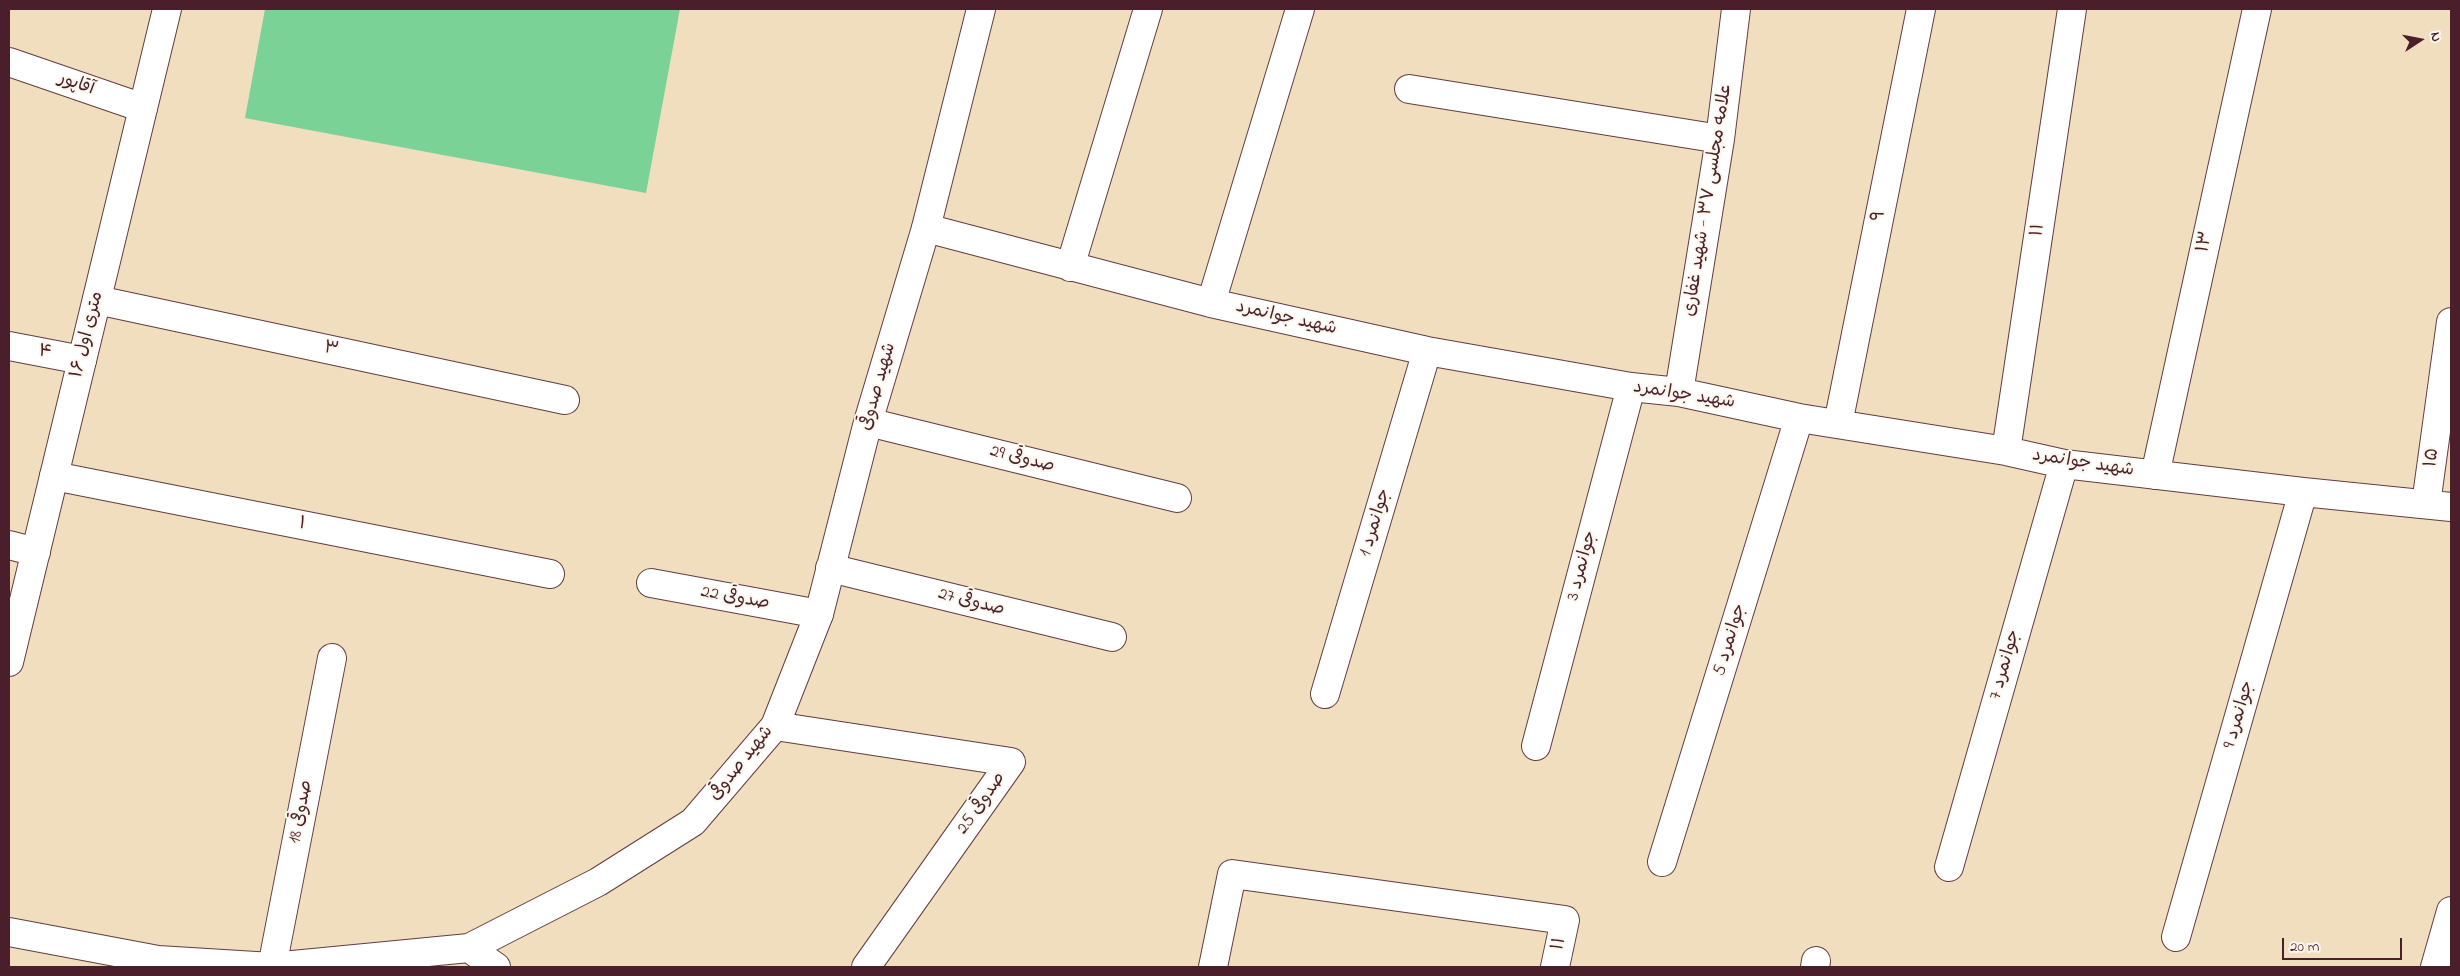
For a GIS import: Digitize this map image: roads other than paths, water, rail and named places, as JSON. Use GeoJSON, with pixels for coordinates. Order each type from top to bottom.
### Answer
{"type":"FeatureCollection","features":[{"type":"Feature","properties":{"kind":"street","name":"۱۶ متری اول"},"geometry":{"type":"LineString","coordinates":[[9,662],[167,9]]}},
{"type":"Feature","properties":{"kind":"street","name":"شهید صدوقی"},"geometry":{"type":"LineString","coordinates":[[9,932],[157,964],[272,967],[469,948],[598,882],[694,822],[775,726],[819,614],[868,422],[926,228],[981,9]]}},
{"type":"Feature","properties":{"kind":"street"},"geometry":{"type":"LineString","coordinates":[[1070,267],[1148,9]]}},
{"type":"Feature","properties":{"kind":"street"},"geometry":{"type":"LineString","coordinates":[[1211,303],[1300,9]]}},
{"type":"Feature","properties":{"kind":"street","name":"علامه مجلسی ۳۷ - شهید غفاری"},"geometry":{"type":"LineString","coordinates":[[1679,392],[1720,139],[1736,9]]}},
{"type":"Feature","properties":{"kind":"street","name":"۹"},"geometry":{"type":"LineString","coordinates":[[1838,424],[1921,9]]}},
{"type":"Feature","properties":{"kind":"street","name":"۱۱"},"geometry":{"type":"LineString","coordinates":[[2006,451],[2072,9]]}},
{"type":"Feature","properties":{"kind":"street","name":"۱۳"},"geometry":{"type":"LineString","coordinates":[[2155,475],[2257,9]]}},
{"type":"Feature","properties":{"kind":"street","name":"آقاپور"},"geometry":{"type":"LineString","coordinates":[[9,62],[143,108]]}},
{"type":"Feature","properties":{"kind":"street"},"geometry":{"type":"LineString","coordinates":[[1409,89],[1720,139]]}},
{"type":"Feature","properties":{"kind":"street","name":"شهید جوانمرد"},"geometry":{"type":"LineString","coordinates":[[926,228],[1211,303],[1427,351],[1631,387],[1679,392],[1799,418],[2006,451],[2064,464],[2439,506]]}},
{"type":"Feature","properties":{"kind":"street","name":"۳"},"geometry":{"type":"LineString","coordinates":[[96,300],[565,400]]}},
{"type":"Feature","properties":{"kind":"street","name":"۱۵"},"geometry":{"type":"LineString","coordinates":[[2439,506],[2451,322]]}},
{"type":"Feature","properties":{"kind":"street","name":"۴"},"geometry":{"type":"LineString","coordinates":[[9,346],[82,360]]}},
{"type":"Feature","properties":{"kind":"street","name":"جوانمرد 1"},"geometry":{"type":"LineString","coordinates":[[1325,694],[1427,351]]}},
{"type":"Feature","properties":{"kind":"street","name":"جوانمرد 3"},"geometry":{"type":"LineString","coordinates":[[1536,746],[1631,387]]}},
{"type":"Feature","properties":{"kind":"street","name":"جوانمرد 5"},"geometry":{"type":"LineString","coordinates":[[1662,862],[1799,418]]}},
{"type":"Feature","properties":{"kind":"street","name":"صدوقی 29"},"geometry":{"type":"LineString","coordinates":[[868,422],[1177,498]]}},
{"type":"Feature","properties":{"kind":"street","name":"جوانمرد 7"},"geometry":{"type":"LineString","coordinates":[[1949,867],[2064,464]]}},
{"type":"Feature","properties":{"kind":"street","name":"۱"},"geometry":{"type":"LineString","coordinates":[[54,476],[550,574]]}},
{"type":"Feature","properties":{"kind":"street","name":"جوانمرد 9"},"geometry":{"type":"LineString","coordinates":[[2176,937],[2303,492]]}},
{"type":"Feature","properties":{"kind":"street"},"geometry":{"type":"LineString","coordinates":[[9,546],[36,552]]}},
{"type":"Feature","properties":{"kind":"street","name":"صدوقی 27"},"geometry":{"type":"LineString","coordinates":[[830,568],[1112,637]]}},
{"type":"Feature","properties":{"kind":"street","name":"صدوقی 22"},"geometry":{"type":"LineString","coordinates":[[651,584],[819,614]]}},
{"type":"Feature","properties":{"kind":"street","name":"صدوقی 18"},"geometry":{"type":"LineString","coordinates":[[272,967],[332,658]]}},
{"type":"Feature","properties":{"kind":"street","name":"صدوقی 25"},"geometry":{"type":"LineString","coordinates":[[775,726],[1011,762],[866,967]]}},
{"type":"Feature","properties":{"kind":"street","name":"۱۱"},"geometry":{"type":"LineString","coordinates":[[1213,967],[1232,874],[1565,920],[1554,967]]}},
{"type":"Feature","properties":{"kind":"street"},"geometry":{"type":"LineString","coordinates":[[2435,967],[2451,911]]}},
{"type":"Feature","properties":{"kind":"street"},"geometry":{"type":"LineString","coordinates":[[469,948],[496,967]]}}]}
